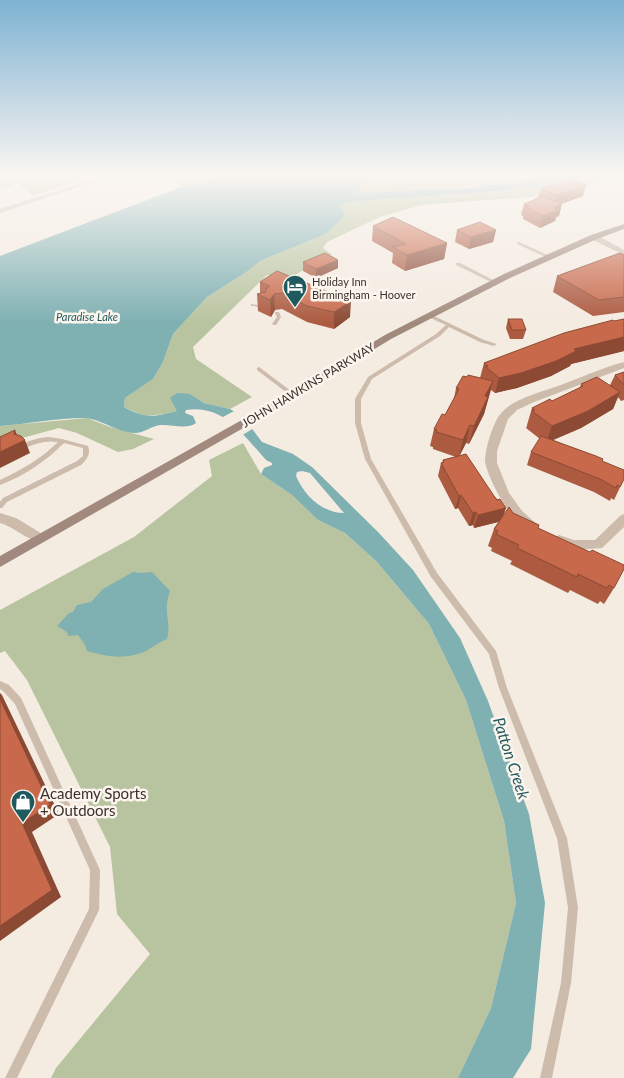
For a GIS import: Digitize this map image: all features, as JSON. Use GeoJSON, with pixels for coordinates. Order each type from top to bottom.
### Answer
{"type":"FeatureCollection","features":[{"type":"Feature","properties":{"kind":"main road","name":"JOHN HAWKINS PARKWAY"},"geometry":{"type":"LineString","coordinates":[[0,562],[269,409],[388,337],[495,282],[594,237],[624,226]]}},
{"type":"Feature","properties":{"kind":"street"},"geometry":{"type":"LineString","coordinates":[[594,237],[624,253]]}},
{"type":"Feature","properties":{"kind":"street"},"geometry":{"type":"LineString","coordinates":[[624,365],[513,408],[503,418],[491,451],[491,463],[504,495],[518,514],[545,533],[574,545],[598,545],[624,519]]}},
{"type":"Feature","properties":{"kind":"street"},"geometry":{"type":"LineString","coordinates":[[0,518],[12,521],[40,538]]}},
{"type":"Feature","properties":{"kind":"lane"},"geometry":{"type":"LineString","coordinates":[[518,243],[550,257]]}},
{"type":"Feature","properties":{"kind":"lane"},"geometry":{"type":"LineString","coordinates":[[458,264],[495,282]]}},
{"type":"Feature","properties":{"kind":"lane"},"geometry":{"type":"LineString","coordinates":[[253,305],[264,307]]}},
{"type":"Feature","properties":{"kind":"lane"},"geometry":{"type":"LineString","coordinates":[[274,324],[279,317],[277,313]]}},
{"type":"Feature","properties":{"kind":"lane"},"geometry":{"type":"LineString","coordinates":[[430,316],[482,341],[494,344]]}},
{"type":"Feature","properties":{"kind":"lane"},"geometry":{"type":"LineString","coordinates":[[449,325],[438,335],[370,378],[358,399],[358,423],[368,459],[434,576],[493,652],[506,697],[562,838],[573,908],[566,983],[546,1078]]}},
{"type":"Feature","properties":{"kind":"lane"},"geometry":{"type":"LineString","coordinates":[[259,369],[293,395]]}},
{"type":"Feature","properties":{"kind":"lane"},"geometry":{"type":"LineString","coordinates":[[0,506],[5,500],[79,463],[85,458],[87,452],[86,447],[42,438],[24,446]]}},
{"type":"Feature","properties":{"kind":"lane"},"geometry":{"type":"LineString","coordinates":[[0,483],[32,467],[50,455],[63,441]]}},
{"type":"Feature","properties":{"kind":"lane"},"geometry":{"type":"LineString","coordinates":[[0,685],[6,688],[18,701],[95,870],[94,910],[11,1078]]}},
{"type":"Feature","properties":{"kind":"green space"},"geometry":{"type":"Polygon","coordinates":[[[331,224],[365,224],[327,242],[323,248],[332,255],[289,278],[267,275],[193,347],[196,359],[252,397],[230,409],[204,403],[190,394],[177,411],[144,416],[124,407],[125,398],[153,379],[163,362],[173,334],[207,297],[248,271],[260,261],[326,234],[331,224]]]}},
{"type":"Feature","properties":{"kind":"green space"},"geometry":{"type":"Polygon","coordinates":[[[87,418],[110,427],[154,439],[133,449],[118,452],[77,433],[59,428],[0,444],[0,426],[87,418]]]}},
{"type":"Feature","properties":{"kind":"green space"},"geometry":{"type":"Polygon","coordinates":[[[243,443],[261,474],[292,495],[318,520],[345,533],[377,562],[429,624],[466,700],[504,821],[516,903],[491,1008],[458,1078],[51,1078],[56,1068],[150,954],[117,914],[110,847],[27,680],[5,651],[0,653],[0,610],[134,537],[212,476],[209,460],[243,443]]]}},
{"type":"Feature","properties":{"kind":"water","name":"Paradise Lake"},"geometry":{"type":"Polygon","coordinates":[[[83,224],[336,224],[326,234],[260,261],[248,271],[207,297],[173,334],[163,362],[153,379],[125,398],[124,407],[138,414],[162,415],[177,411],[170,398],[177,393],[190,394],[204,403],[230,409],[243,417],[262,442],[293,454],[312,467],[378,532],[413,570],[460,638],[488,701],[529,814],[545,903],[531,1049],[513,1078],[458,1078],[491,1008],[516,903],[504,821],[466,700],[429,624],[377,562],[345,533],[318,520],[292,495],[261,474],[264,468],[272,465],[272,463],[266,460],[232,423],[222,417],[199,409],[186,410],[185,413],[193,416],[196,423],[188,426],[160,425],[135,433],[122,431],[96,420],[84,418],[0,426],[0,256],[83,224]],[[297,472],[296,476],[299,483],[315,502],[328,510],[344,513],[310,473],[297,472]]]}},
{"type":"Feature","properties":{"kind":"water"},"geometry":{"type":"Polygon","coordinates":[[[133,572],[152,572],[170,591],[167,605],[167,639],[138,654],[124,657],[110,656],[87,651],[78,635],[68,636],[67,632],[57,626],[69,613],[73,612],[77,605],[91,602],[103,589],[133,572]]]}},
{"type":"Feature","properties":{"kind":"pier"},"geometry":{"type":"Polygon","coordinates":[[[236,410],[245,415],[254,428],[241,436],[221,418],[236,410]]]}},
{"type":"Feature","properties":{"kind":"building"},"geometry":{"type":"Polygon","coordinates":[[[377,224],[408,224],[447,243],[407,255],[393,247],[406,244],[373,226],[377,224]]]}},
{"type":"Feature","properties":{"kind":"building"},"geometry":{"type":"Polygon","coordinates":[[[473,224],[485,224],[496,230],[471,237],[457,230],[473,224]]]}},
{"type":"Feature","properties":{"kind":"building"},"geometry":{"type":"Polygon","coordinates":[[[325,253],[338,260],[316,269],[303,262],[325,253]]]}},
{"type":"Feature","properties":{"kind":"building"},"geometry":{"type":"Polygon","coordinates":[[[620,253],[624,255],[624,297],[599,300],[557,276],[620,253]]]}},
{"type":"Feature","properties":{"kind":"building"},"geometry":{"type":"Polygon","coordinates":[[[277,271],[351,301],[334,312],[307,306],[282,293],[274,294],[270,300],[257,294],[266,292],[266,289],[270,286],[260,282],[277,271]]]}},
{"type":"Feature","properties":{"kind":"building"},"geometry":{"type":"Polygon","coordinates":[[[508,319],[522,319],[526,330],[512,330],[508,319]]]}},
{"type":"Feature","properties":{"kind":"building"},"geometry":{"type":"Polygon","coordinates":[[[624,319],[624,337],[574,349],[576,351],[556,361],[521,373],[499,378],[484,363],[564,333],[613,320],[624,319]]]}},
{"type":"Feature","properties":{"kind":"building"},"geometry":{"type":"Polygon","coordinates":[[[624,372],[624,385],[615,375],[624,372]]]}},
{"type":"Feature","properties":{"kind":"building"},"geometry":{"type":"Polygon","coordinates":[[[468,375],[493,381],[485,396],[488,397],[474,426],[470,425],[463,440],[436,432],[437,430],[434,429],[442,414],[445,415],[459,389],[456,388],[463,376],[467,377],[468,375]]]}},
{"type":"Feature","properties":{"kind":"building"},"geometry":{"type":"Polygon","coordinates":[[[597,377],[620,392],[588,411],[552,426],[532,411],[535,410],[532,408],[550,399],[552,401],[597,377]]]}},
{"type":"Feature","properties":{"kind":"building"},"geometry":{"type":"Polygon","coordinates":[[[15,430],[14,434],[21,436],[25,440],[0,452],[0,437],[15,430]]]}},
{"type":"Feature","properties":{"kind":"building"},"geometry":{"type":"Polygon","coordinates":[[[541,436],[596,456],[603,459],[602,461],[624,470],[624,479],[620,487],[617,485],[616,488],[600,479],[531,452],[541,436]]]}},
{"type":"Feature","properties":{"kind":"building"},"geometry":{"type":"Polygon","coordinates":[[[466,454],[494,496],[497,500],[500,499],[506,508],[478,515],[476,512],[473,513],[461,495],[459,496],[441,463],[444,462],[443,460],[466,454]]]}},
{"type":"Feature","properties":{"kind":"building"},"geometry":{"type":"Polygon","coordinates":[[[509,507],[513,513],[539,525],[538,528],[624,565],[624,569],[614,588],[609,585],[607,588],[578,574],[577,577],[517,548],[519,545],[496,534],[498,531],[494,529],[509,507]]]}},
{"type":"Feature","properties":{"kind":"building","name":"Academy Sports + Outdoors"},"geometry":{"type":"Polygon","coordinates":[[[0,699],[50,805],[22,823],[52,890],[0,926],[0,699]]]}},
{"type":"Feature","properties":{"kind":"place","name":"Holiday Inn Birmingham - Hoover"},"geometry":{"type":"Point","coordinates":[295,308]}},
{"type":"Feature","properties":{"kind":"place","name":"Academy Sports + Outdoors"},"geometry":{"type":"Point","coordinates":[23,823]}},
{"type":"Feature","properties":{"kind":"water label","name":"Patton Creek"},"geometry":{"type":"Point","coordinates":[512,758]}}]}
